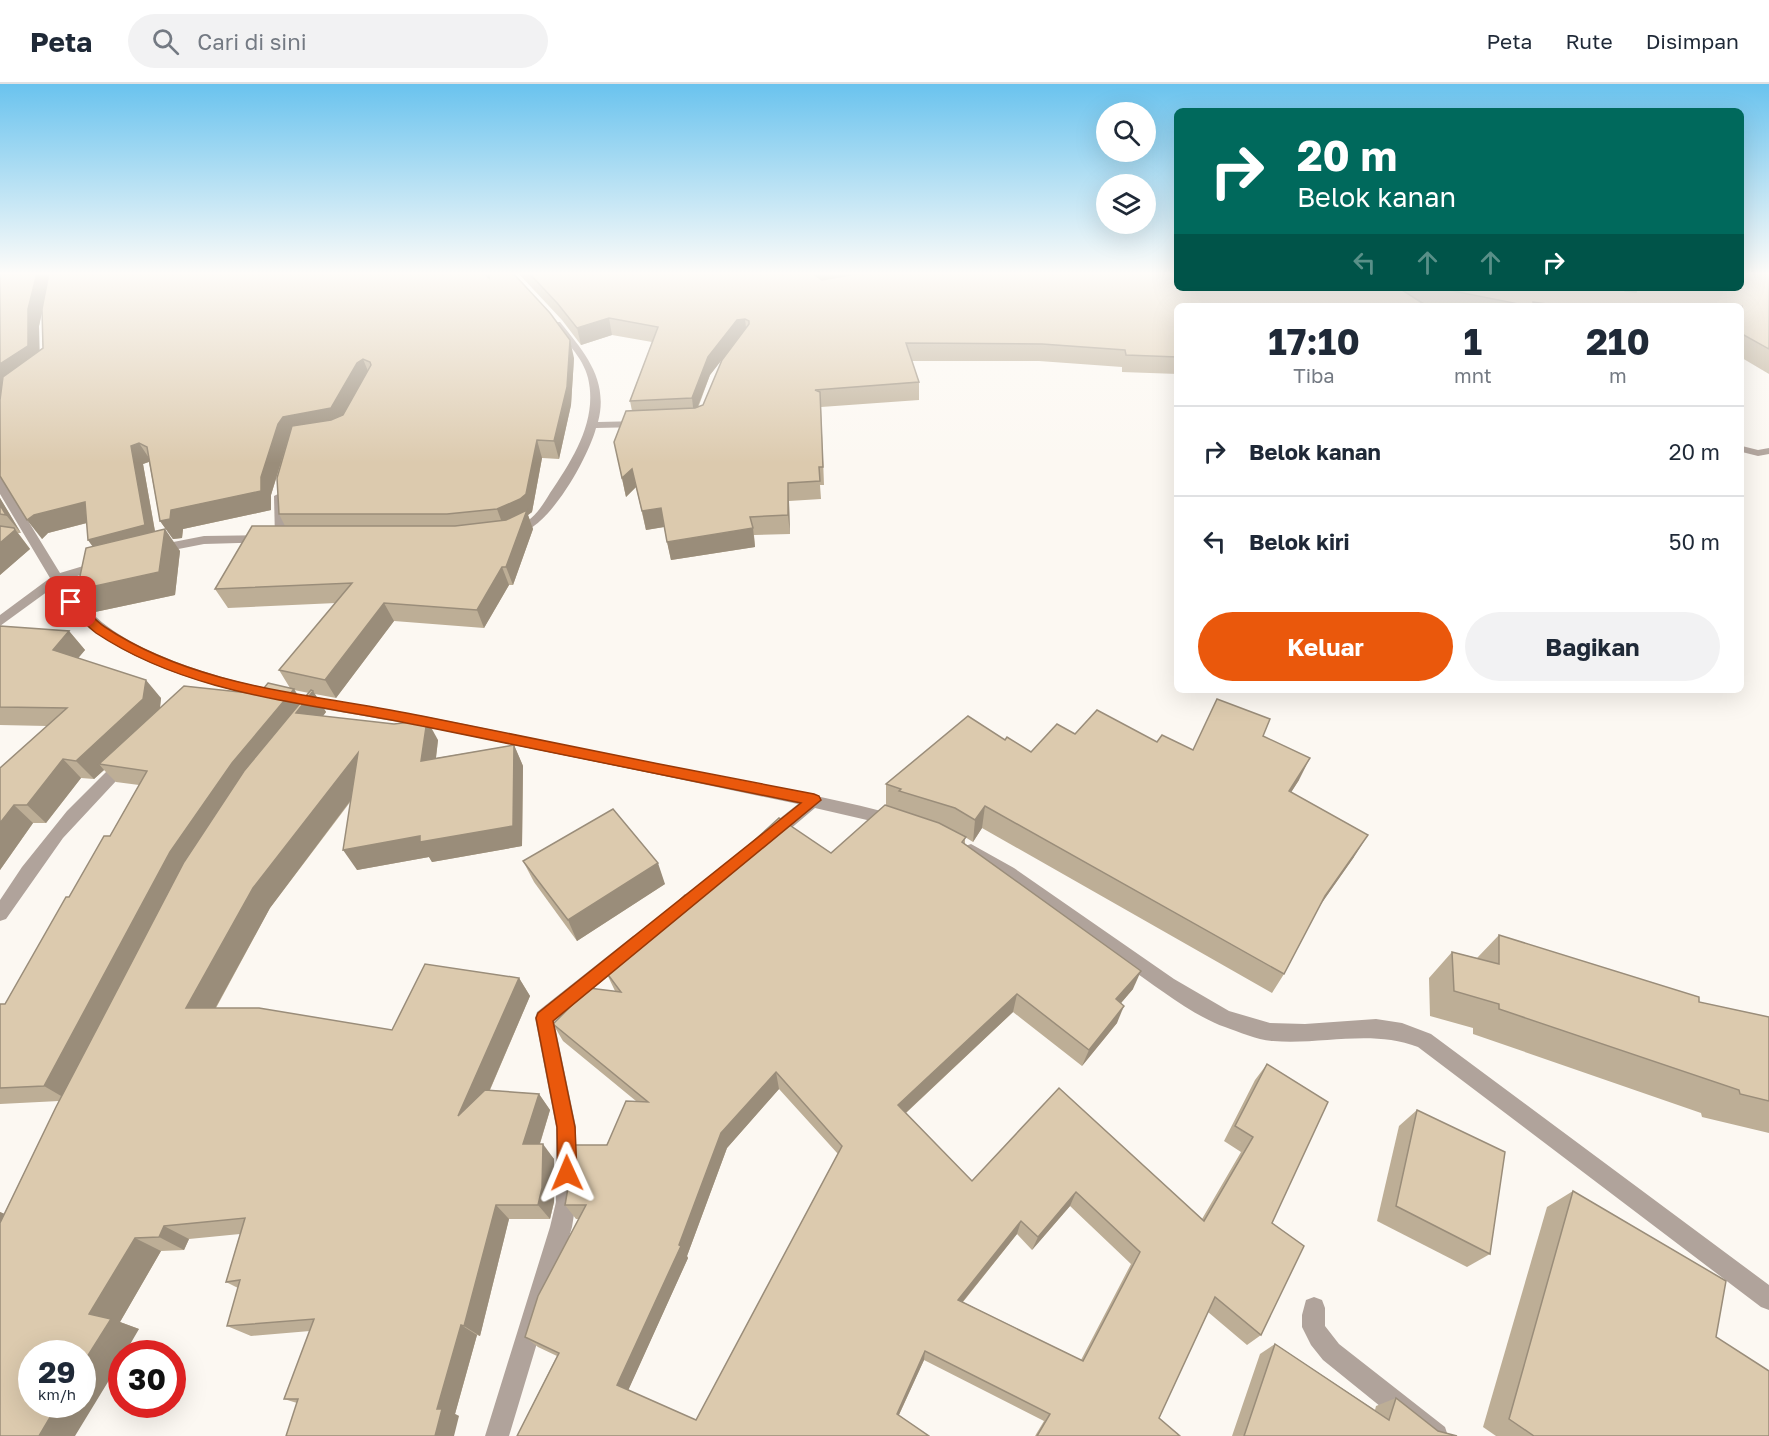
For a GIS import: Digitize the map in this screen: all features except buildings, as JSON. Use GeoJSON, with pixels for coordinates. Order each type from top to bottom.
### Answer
{"type":"FeatureCollection","features":[{"type":"Feature","properties":{"kind":"street"},"geometry":{"type":"LineString","coordinates":[[501,534],[520,529],[542,514],[590,436],[595,393],[593,378],[587,364],[566,336]]}},
{"type":"Feature","properties":{"kind":"street"},"geometry":{"type":"LineString","coordinates":[[592,425],[647,424]]}},
{"type":"Feature","properties":{"kind":"street"},"geometry":{"type":"LineString","coordinates":[[1744,450],[1758,453],[1769,451]]}},
{"type":"Feature","properties":{"kind":"street"},"geometry":{"type":"LineString","coordinates":[[0,459],[0,473],[5,493],[29,541],[58,578],[71,602],[98,628],[121,642],[183,671],[320,703],[419,720],[549,749],[814,800],[914,826]]}},
{"type":"Feature","properties":{"kind":"street"},"geometry":{"type":"LineString","coordinates":[[146,552],[165,542],[287,539],[281,488]]}},
{"type":"Feature","properties":{"kind":"street"},"geometry":{"type":"LineString","coordinates":[[0,622],[58,578],[116,560]]}},
{"type":"Feature","properties":{"kind":"street"},"geometry":{"type":"LineString","coordinates":[[196,695],[212,679]]}},
{"type":"Feature","properties":{"kind":"street"},"geometry":{"type":"LineString","coordinates":[[305,722],[320,703]]}},
{"type":"Feature","properties":{"kind":"street"},"geometry":{"type":"LineString","coordinates":[[0,914],[40,853],[61,828],[90,795],[139,749]]}},
{"type":"Feature","properties":{"kind":"street"},"geometry":{"type":"LineString","coordinates":[[758,845],[814,800]]}},
{"type":"Feature","properties":{"kind":"street"},"geometry":{"type":"LineString","coordinates":[[956,843],[1008,873],[1168,985],[1224,1018],[1270,1032],[1305,1033],[1376,1028],[1402,1032],[1424,1040],[1769,1299]]}},
{"type":"Feature","properties":{"kind":"street"},"geometry":{"type":"LineString","coordinates":[[496,1436],[561,1227],[566,1202],[566,1127],[544,1018],[656,928]]}},
{"type":"Feature","properties":{"kind":"street"},"geometry":{"type":"LineString","coordinates":[[1314,1308],[1310,1322],[1319,1339],[1331,1352],[1436,1436]]}},
{"type":"Feature","properties":{"kind":"route"},"geometry":{"type":"LineString","coordinates":[[71,602],[98,628],[121,642],[183,671],[212,679],[320,703],[419,720],[549,749],[814,800],[544,1018],[566,1127],[567,1173]]}}]}
